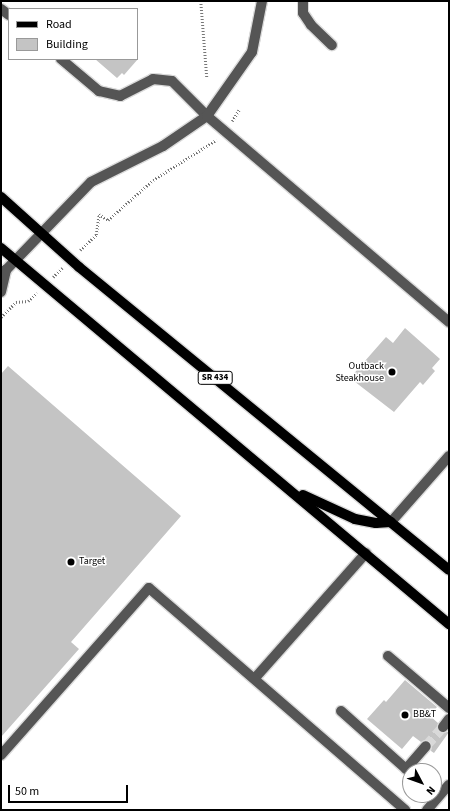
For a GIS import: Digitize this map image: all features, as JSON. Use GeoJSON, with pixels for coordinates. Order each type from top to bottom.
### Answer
{"type":"FeatureCollection","features":[{"type":"Feature","properties":{"kind":"main road","name":"SR 434"},"geometry":{"type":"LineString","coordinates":[[1,197],[40,233],[449,570]]}},
{"type":"Feature","properties":{"kind":"main road"},"geometry":{"type":"LineString","coordinates":[[1,248],[292,490],[449,624]]}},
{"type":"Feature","properties":{"kind":"main road"},"geometry":{"type":"LineString","coordinates":[[292,490],[356,519],[376,524],[391,522]]}},
{"type":"Feature","properties":{"kind":"street"},"geometry":{"type":"LineString","coordinates":[[1,292],[3,271],[91,182],[163,146],[207,116],[252,52],[262,1]]}},
{"type":"Feature","properties":{"kind":"street"},"geometry":{"type":"LineString","coordinates":[[303,1],[303,13],[332,45]]}},
{"type":"Feature","properties":{"kind":"street"},"geometry":{"type":"LineString","coordinates":[[62,60],[99,91],[120,96],[153,79],[172,81],[207,116],[449,322]]}},
{"type":"Feature","properties":{"kind":"street"},"geometry":{"type":"LineString","coordinates":[[391,522],[449,456]]}},
{"type":"Feature","properties":{"kind":"street"},"geometry":{"type":"LineString","coordinates":[[256,678],[366,554]]}},
{"type":"Feature","properties":{"kind":"street"},"geometry":{"type":"LineString","coordinates":[[1,755],[149,588],[256,678],[405,810]]}},
{"type":"Feature","properties":{"kind":"street"},"geometry":{"type":"LineString","coordinates":[[388,656],[449,708]]}},
{"type":"Feature","properties":{"kind":"street"},"geometry":{"type":"LineString","coordinates":[[341,711],[406,769],[426,746]]}},
{"type":"Feature","properties":{"kind":"street"},"geometry":{"type":"LineString","coordinates":[[427,810],[449,785]]}},
{"type":"Feature","properties":{"kind":"path"},"geometry":{"type":"LineString","coordinates":[[201,1],[207,77]]}},
{"type":"Feature","properties":{"kind":"path"},"geometry":{"type":"LineString","coordinates":[[230,124],[239,110]]}},
{"type":"Feature","properties":{"kind":"path"},"geometry":{"type":"LineString","coordinates":[[96,235],[98,214],[108,220],[153,180],[181,164],[214,142]]}},
{"type":"Feature","properties":{"kind":"path"},"geometry":{"type":"LineString","coordinates":[[1,317],[16,302],[28,301]]}},
{"type":"Feature","properties":{"kind":"building"},"geometry":{"type":"Polygon","coordinates":[[[96,60],[137,60],[124,75],[122,73],[117,78],[96,60]]]}},
{"type":"Feature","properties":{"kind":"building"},"geometry":{"type":"Polygon","coordinates":[[[405,328],[440,359],[432,368],[435,371],[423,385],[420,382],[394,412],[350,378],[386,337],[393,343],[405,328]]]}},
{"type":"Feature","properties":{"kind":"building","name":"Target"},"geometry":{"type":"Polygon","coordinates":[[[8,366],[181,516],[71,642],[79,649],[1,737],[1,374],[8,366]]]}},
{"type":"Feature","properties":{"kind":"building"},"geometry":{"type":"Polygon","coordinates":[[[405,680],[437,707],[430,716],[438,723],[439,732],[449,732],[434,753],[431,751],[432,744],[430,741],[421,742],[413,736],[402,749],[367,719],[384,700],[386,702],[405,680]]]}},
{"type":"Feature","properties":{"kind":"tunnel"},"geometry":{"type":"LineString","coordinates":[[426,746],[443,727]]}},
{"type":"Feature","properties":{"kind":"place","name":"Outback Steakhouse"},"geometry":{"type":"Point","coordinates":[392,372]}},
{"type":"Feature","properties":{"kind":"place","name":"Target"},"geometry":{"type":"Point","coordinates":[71,562]}},
{"type":"Feature","properties":{"kind":"place","name":"BB&T"},"geometry":{"type":"Point","coordinates":[405,715]}}]}
